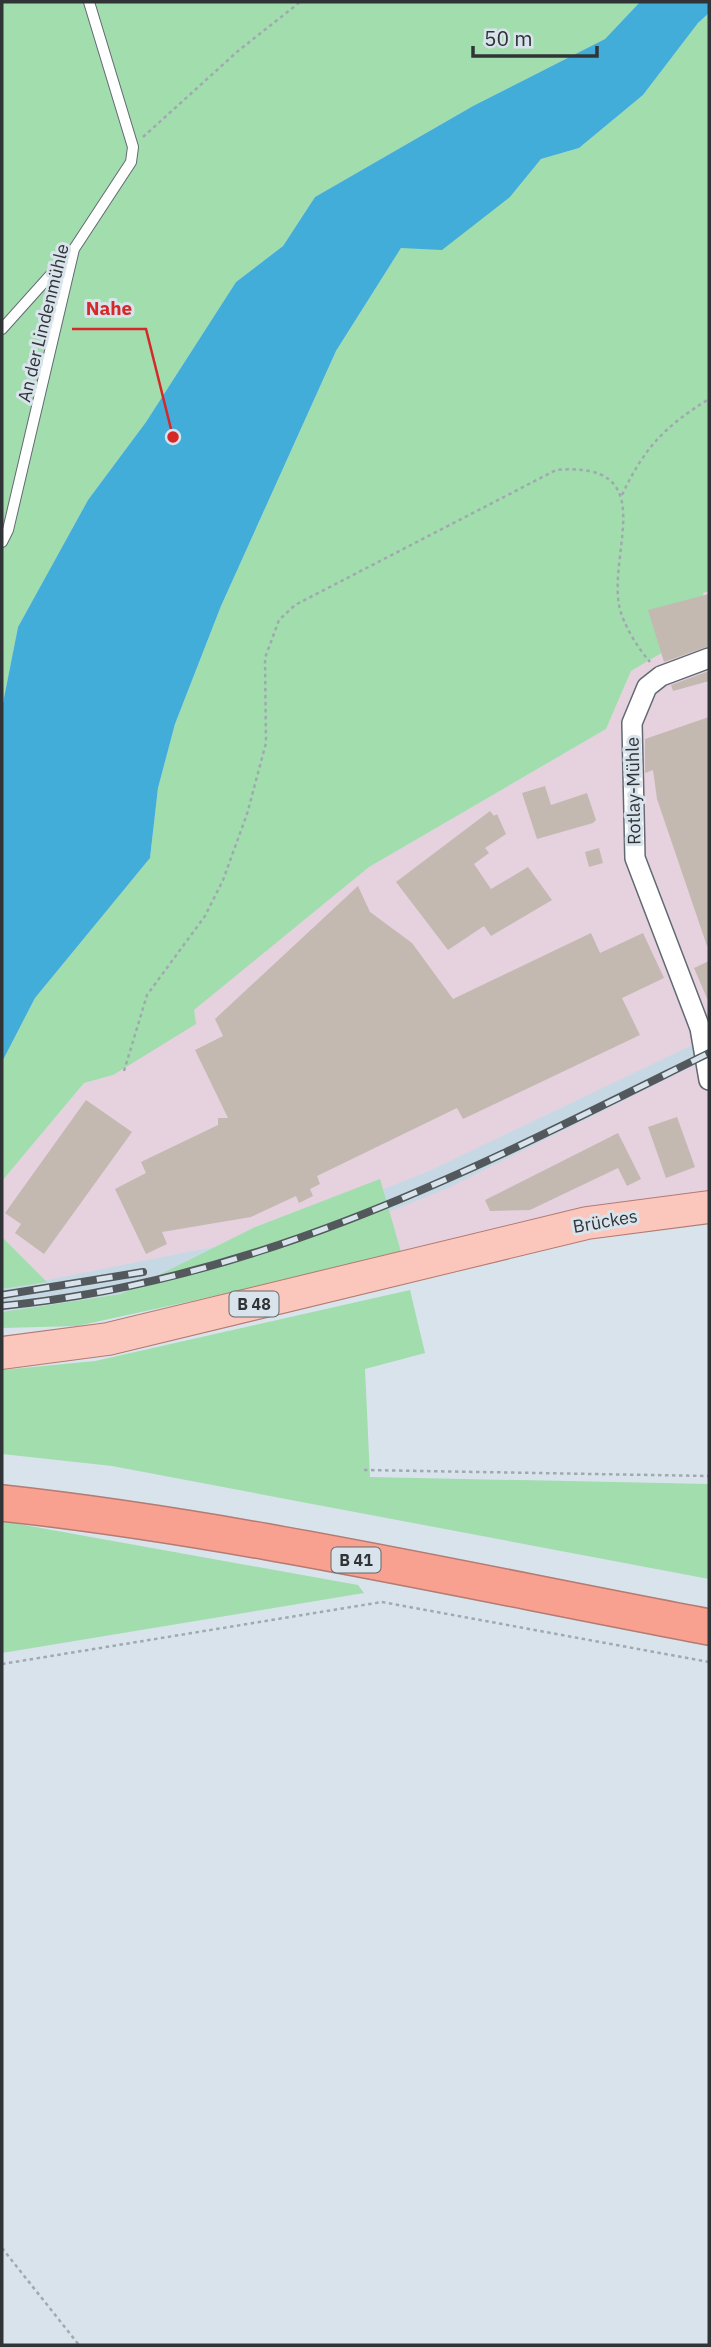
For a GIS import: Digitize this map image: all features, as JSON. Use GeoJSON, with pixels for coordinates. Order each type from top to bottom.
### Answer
{"type":"FeatureCollection","features":[{"type":"Feature","properties":{"kind":"highway","name":"B 41"},"geometry":{"type":"LineString","coordinates":[[2,1481],[277,1521],[709,1603]]}},
{"type":"Feature","properties":{"kind":"highway","name":"B 41"},"geometry":{"type":"LineString","coordinates":[[2,1503],[73,1511],[285,1547],[709,1628]]}},
{"type":"Feature","properties":{"kind":"main road","name":"Brückes"},"geometry":{"type":"LineString","coordinates":[[2,1353],[108,1339],[598,1221],[709,1207]]}},
{"type":"Feature","properties":{"kind":"street"},"geometry":{"type":"LineString","coordinates":[[661,676],[683,665],[709,658]]}},
{"type":"Feature","properties":{"kind":"street","name":"Rotlay-Mühle"},"geometry":{"type":"LineString","coordinates":[[661,676],[648,687],[632,723],[632,831],[635,858],[700,1028],[709,1080]]}},
{"type":"Feature","properties":{"kind":"lane"},"geometry":{"type":"LineString","coordinates":[[89,2],[133,147]]}},
{"type":"Feature","properties":{"kind":"lane","name":"An der Lindenmühle"},"geometry":{"type":"LineString","coordinates":[[2,542],[8,530],[29,448],[74,249],[131,162],[133,147]]}},
{"type":"Feature","properties":{"kind":"lane"},"geometry":{"type":"LineString","coordinates":[[2,329],[74,249]]}},
{"type":"Feature","properties":{"kind":"path"},"geometry":{"type":"LineString","coordinates":[[133,147],[238,51],[300,2]]}},
{"type":"Feature","properties":{"kind":"path"},"geometry":{"type":"LineString","coordinates":[[621,495],[645,450],[688,412],[709,399]]}},
{"type":"Feature","properties":{"kind":"path"},"geometry":{"type":"LineString","coordinates":[[124,1072],[147,995],[205,916],[223,880],[247,814],[266,743],[265,657],[279,620],[295,605],[556,470],[580,468],[608,478],[621,495],[624,523],[619,606],[638,648],[661,676]]}},
{"type":"Feature","properties":{"kind":"path"},"geometry":{"type":"LineString","coordinates":[[364,1470],[709,1476]]}},
{"type":"Feature","properties":{"kind":"path"},"geometry":{"type":"LineString","coordinates":[[2,1664],[382,1602],[709,1662]]}},
{"type":"Feature","properties":{"kind":"path"},"geometry":{"type":"LineString","coordinates":[[2,2248],[79,2345]]}},
{"type":"Feature","properties":{"kind":"shaded area"},"geometry":{"type":"Polygon","coordinates":[[[709,591],[709,1218],[601,1232],[410,1280],[379,1180],[253,1228],[218,1246],[47,1282],[2,1237],[2,1181],[84,1083],[113,1075],[369,867],[606,729],[631,671],[670,648],[703,592],[709,591]]]}},
{"type":"Feature","properties":{"kind":"shaded area"},"geometry":{"type":"Polygon","coordinates":[[[709,1037],[709,1058],[448,1188],[325,1238],[120,1294],[2,1312],[2,1289],[218,1246],[312,1218],[429,1171],[709,1037]]]}},
{"type":"Feature","properties":{"kind":"green space"},"geometry":{"type":"Polygon","coordinates":[[[2,2],[640,2],[605,39],[473,106],[315,197],[283,246],[236,282],[146,422],[88,500],[18,627],[2,708],[2,2]]]}},
{"type":"Feature","properties":{"kind":"green space"},"geometry":{"type":"Polygon","coordinates":[[[709,13],[709,591],[703,593],[707,634],[670,648],[631,671],[606,729],[369,867],[194,1010],[196,1024],[113,1075],[84,1083],[2,1181],[2,1062],[35,998],[150,858],[158,788],[175,724],[221,606],[336,351],[401,248],[510,197],[541,159],[579,148],[643,95],[698,23],[709,13]]]}},
{"type":"Feature","properties":{"kind":"green space"},"geometry":{"type":"Polygon","coordinates":[[[380,1179],[402,1255],[77,1326],[2,1328],[2,1312],[121,1294],[253,1228],[380,1179]]]}},
{"type":"Feature","properties":{"kind":"green space"},"geometry":{"type":"Polygon","coordinates":[[[2,1237],[47,1282],[2,1289],[2,1237]]]}},
{"type":"Feature","properties":{"kind":"green space"},"geometry":{"type":"Polygon","coordinates":[[[410,1290],[425,1353],[365,1369],[370,1477],[709,1484],[709,1579],[112,1466],[2,1454],[2,1370],[95,1361],[410,1290]]]}},
{"type":"Feature","properties":{"kind":"green space"},"geometry":{"type":"Polygon","coordinates":[[[2,1521],[358,1585],[364,1593],[2,1653],[2,1521]]]}},
{"type":"Feature","properties":{"kind":"water"},"geometry":{"type":"Polygon","coordinates":[[[640,2],[709,2],[709,13],[698,23],[643,95],[579,148],[541,159],[510,197],[442,250],[401,248],[336,351],[221,606],[175,724],[158,788],[150,858],[35,998],[2,1062],[2,708],[18,627],[88,500],[146,422],[236,282],[283,246],[315,197],[473,106],[605,39],[640,2]]]}},
{"type":"Feature","properties":{"kind":"building"},"geometry":{"type":"Polygon","coordinates":[[[709,594],[709,646],[664,662],[648,610],[709,594]]]}},
{"type":"Feature","properties":{"kind":"building"},"geometry":{"type":"Polygon","coordinates":[[[709,671],[709,681],[673,691],[671,685],[709,671]]]}},
{"type":"Feature","properties":{"kind":"building"},"geometry":{"type":"Polygon","coordinates":[[[709,717],[707,946],[657,799],[653,770],[645,773],[645,739],[709,717]]]}},
{"type":"Feature","properties":{"kind":"building"},"geometry":{"type":"Polygon","coordinates":[[[545,786],[551,805],[587,793],[596,820],[537,839],[522,793],[545,786]]]}},
{"type":"Feature","properties":{"kind":"building"},"geometry":{"type":"Polygon","coordinates":[[[490,811],[494,816],[497,814],[506,834],[485,848],[489,853],[474,864],[491,889],[528,867],[552,900],[491,936],[484,926],[448,950],[396,882],[490,811]]]}},
{"type":"Feature","properties":{"kind":"building"},"geometry":{"type":"Polygon","coordinates":[[[599,848],[603,863],[589,867],[585,852],[599,848]]]}},
{"type":"Feature","properties":{"kind":"building"},"geometry":{"type":"Polygon","coordinates":[[[358,886],[370,912],[412,943],[453,999],[591,933],[600,953],[643,933],[664,978],[622,998],[640,1035],[463,1119],[457,1108],[317,1176],[320,1184],[310,1189],[313,1196],[299,1203],[296,1196],[251,1217],[162,1232],[167,1244],[146,1254],[115,1189],[146,1173],[141,1162],[218,1125],[218,1118],[228,1118],[195,1050],[223,1036],[215,1019],[358,886]]]}},
{"type":"Feature","properties":{"kind":"building"},"geometry":{"type":"Polygon","coordinates":[[[709,961],[709,1003],[694,968],[709,961]]]}},
{"type":"Feature","properties":{"kind":"building"},"geometry":{"type":"Polygon","coordinates":[[[86,1100],[132,1132],[44,1254],[15,1233],[21,1224],[5,1213],[86,1100]]]}},
{"type":"Feature","properties":{"kind":"building"},"geometry":{"type":"Polygon","coordinates":[[[677,1117],[695,1167],[666,1178],[648,1127],[677,1117]]]}},
{"type":"Feature","properties":{"kind":"building"},"geometry":{"type":"Polygon","coordinates":[[[618,1133],[641,1179],[627,1186],[618,1168],[530,1210],[490,1211],[485,1200],[618,1133]]]}},
{"type":"Feature","properties":{"kind":"railway"},"geometry":{"type":"LineString","coordinates":[[2,1306],[98,1292],[191,1272],[280,1245],[453,1176],[709,1053]]}},
{"type":"Feature","properties":{"kind":"railway"},"geometry":{"type":"LineString","coordinates":[[2,1295],[143,1272]]}},
{"type":"Feature","properties":{"kind":"place","name":"Nahe"},"geometry":{"type":"Point","coordinates":[173,437]}}]}
